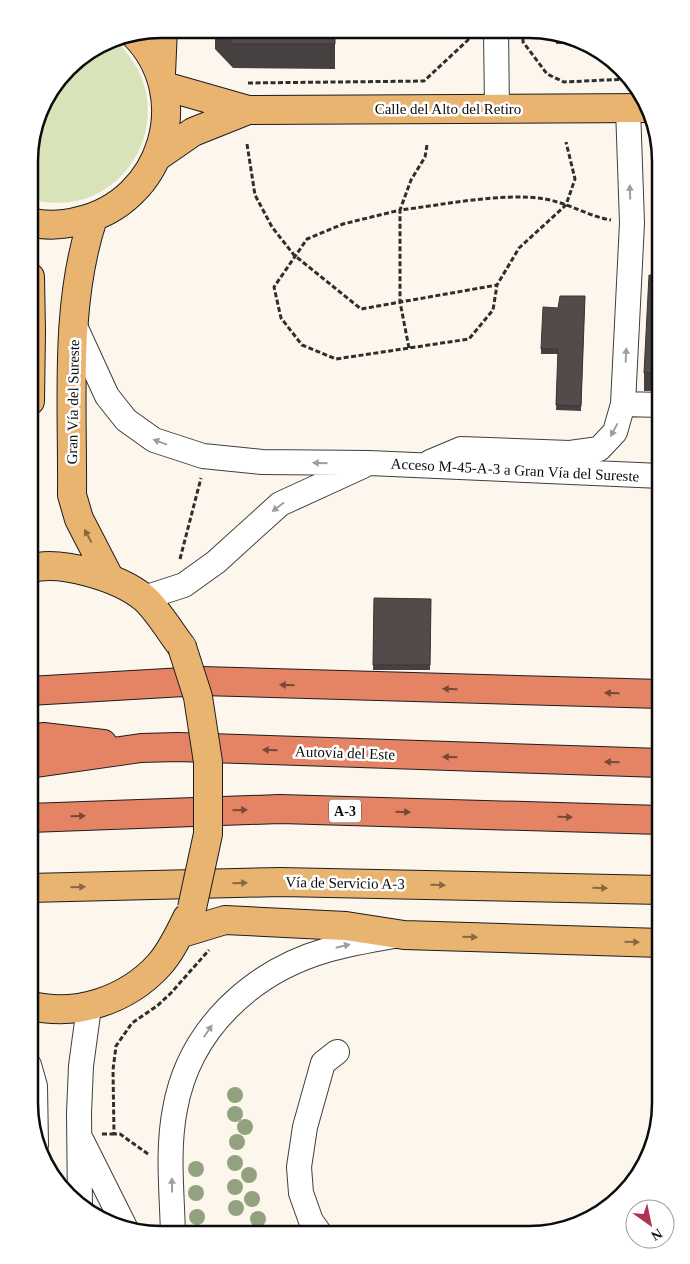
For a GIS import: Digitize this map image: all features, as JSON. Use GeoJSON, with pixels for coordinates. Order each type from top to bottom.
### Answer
{"type":"FeatureCollection","features":[{"type":"Feature","properties":{"kind":"highway"},"geometry":{"type":"LineString","coordinates":[[38,690],[201,681],[652,694]]}},
{"type":"Feature","properties":{"kind":"highway"},"geometry":{"type":"LineString","coordinates":[[38,738],[43,737],[141,748]]}},
{"type":"Feature","properties":{"kind":"highway","name":"Autovía del Este"},"geometry":{"type":"LineString","coordinates":[[38,763],[141,748],[255,749],[652,763]]}},
{"type":"Feature","properties":{"kind":"highway","name":"A-3"},"geometry":{"type":"LineString","coordinates":[[38,818],[280,809],[652,820]]}},
{"type":"Feature","properties":{"kind":"main road"},"geometry":{"type":"LineString","coordinates":[[38,222],[64,224],[92,218],[119,204],[142,183],[158,157],[167,122],[162,80],[163,38]]}},
{"type":"Feature","properties":{"kind":"main road"},"geometry":{"type":"LineString","coordinates":[[140,40],[145,45],[162,80]]}},
{"type":"Feature","properties":{"kind":"main road","name":"Calle del Alto del Retiro"},"geometry":{"type":"LineString","coordinates":[[162,80],[248,110],[638,108]]}},
{"type":"Feature","properties":{"kind":"main road","name":"Calle del Alto del Retiro"},"geometry":{"type":"LineString","coordinates":[[158,157],[193,132],[248,110]]}},
{"type":"Feature","properties":{"kind":"main road","name":"Gran Vía del Sureste"},"geometry":{"type":"LineString","coordinates":[[92,218],[78,273],[74,324],[72,495],[79,519],[110,579]]}},
{"type":"Feature","properties":{"kind":"main road"},"geometry":{"type":"LineString","coordinates":[[38,568],[60,567],[110,579],[144,598],[182,647],[198,697],[208,762],[208,834],[200,917],[179,934],[159,964],[131,989],[90,1007],[48,1011],[38,1008]]}},
{"type":"Feature","properties":{"kind":"main road","name":"Vía de Servicio A-3"},"geometry":{"type":"LineString","coordinates":[[38,888],[280,882],[652,890]]}},
{"type":"Feature","properties":{"kind":"main road"},"geometry":{"type":"LineString","coordinates":[[200,917],[346,926],[404,934],[652,943]]}},
{"type":"Feature","properties":{"kind":"street"},"geometry":{"type":"LineString","coordinates":[[496,38],[497,109]]}},
{"type":"Feature","properties":{"kind":"street"},"geometry":{"type":"LineString","coordinates":[[422,465],[461,449],[570,454],[599,449],[615,432],[623,404],[638,108]]}},
{"type":"Feature","properties":{"kind":"street","name":"Acceso M-45-A-3 a Gran Vía del Sureste"},"geometry":{"type":"LineString","coordinates":[[74,324],[107,396],[126,420],[154,440],[203,456],[262,462],[369,463],[652,476]]}},
{"type":"Feature","properties":{"kind":"street"},"geometry":{"type":"LineString","coordinates":[[623,404],[652,405]]}},
{"type":"Feature","properties":{"kind":"street"},"geometry":{"type":"LineString","coordinates":[[144,598],[184,585],[216,562],[280,504],[369,463]]}},
{"type":"Feature","properties":{"kind":"street"},"geometry":{"type":"LineString","coordinates":[[173,1226],[172,1149],[175,1108],[184,1074],[209,1028],[248,988],[292,963],[326,950],[404,934]]}},
{"type":"Feature","properties":{"kind":"street"},"geometry":{"type":"LineString","coordinates":[[80,1195],[79,1134],[82,1066],[90,1007]]}},
{"type":"Feature","properties":{"kind":"street"},"geometry":{"type":"LineString","coordinates":[[315,1226],[301,1193],[299,1167],[305,1127],[322,1064],[337,1052]]}},
{"type":"Feature","properties":{"kind":"street"},"geometry":{"type":"LineString","coordinates":[[79,1134],[122,1220]]}},
{"type":"Feature","properties":{"kind":"path"},"geometry":{"type":"LineString","coordinates":[[248,83],[424,81],[468,38]]}},
{"type":"Feature","properties":{"kind":"path"},"geometry":{"type":"LineString","coordinates":[[524,38],[524,42],[547,74],[564,82],[622,79]]}},
{"type":"Feature","properties":{"kind":"path"},"geometry":{"type":"LineString","coordinates":[[566,142],[575,179],[566,205],[519,248],[497,285],[493,310],[469,339],[336,359],[302,345],[281,318],[274,287],[294,255],[307,239],[343,224],[400,210],[516,198],[546,199],[566,205],[596,217],[632,223]]}},
{"type":"Feature","properties":{"kind":"path"},"geometry":{"type":"LineString","coordinates":[[247,144],[255,195],[272,227],[294,255],[361,309],[497,285]]}},
{"type":"Feature","properties":{"kind":"path"},"geometry":{"type":"LineString","coordinates":[[409,348],[400,302],[400,210],[411,180],[425,157],[426,145]]}},
{"type":"Feature","properties":{"kind":"path"},"geometry":{"type":"LineString","coordinates":[[178,567],[202,475]]}},
{"type":"Feature","properties":{"kind":"path"},"geometry":{"type":"LineString","coordinates":[[154,1159],[120,1134],[114,1134],[113,1057],[116,1046],[132,1022],[157,1006],[171,993],[212,947],[200,917]]}},
{"type":"Feature","properties":{"kind":"green space"},"geometry":{"type":"Polygon","coordinates":[[[118,45],[135,65],[146,94],[147,125],[138,153],[120,177],[96,194],[65,202],[38,200],[39,144],[44,121],[54,99],[68,79],[92,58],[118,45]]]}},
{"type":"Feature","properties":{"kind":"building"},"geometry":{"type":"Polygon","coordinates":[[[227,38],[335,38],[335,44],[233,44],[227,38]]]}},
{"type":"Feature","properties":{"kind":"building"},"geometry":{"type":"Polygon","coordinates":[[[649,275],[652,275],[652,373],[644,373],[649,275]]]}},
{"type":"Feature","properties":{"kind":"building"},"geometry":{"type":"Polygon","coordinates":[[[560,296],[585,296],[581,406],[556,405],[558,349],[541,349],[543,307],[558,308],[560,296]]]}},
{"type":"Feature","properties":{"kind":"building"},"geometry":{"type":"Polygon","coordinates":[[[374,598],[431,599],[430,665],[373,665],[374,598]]]}}]}
